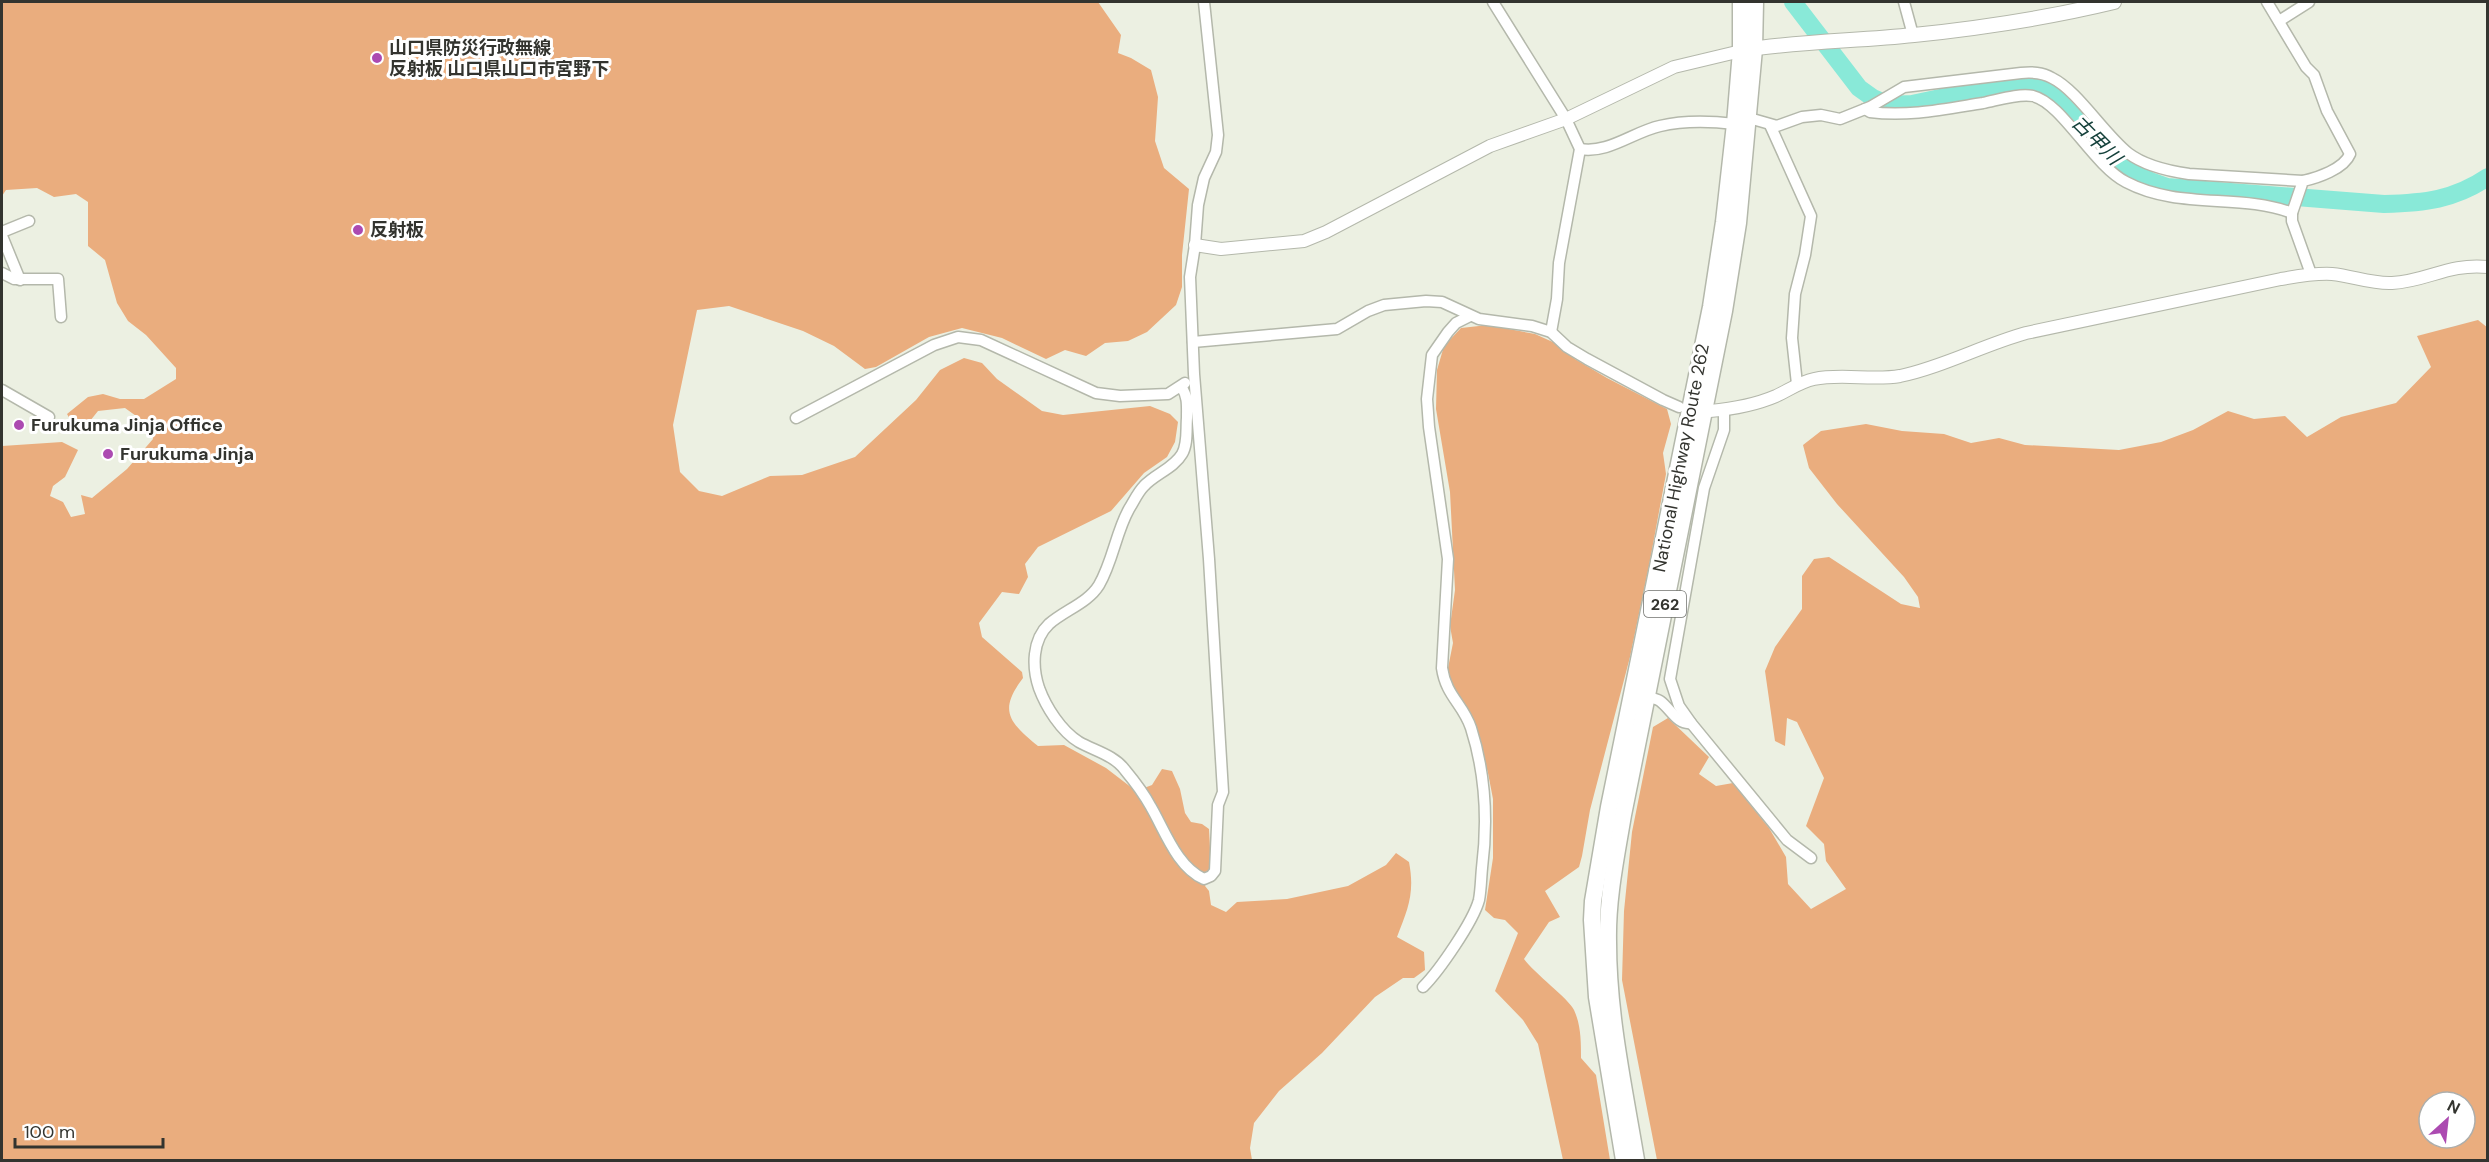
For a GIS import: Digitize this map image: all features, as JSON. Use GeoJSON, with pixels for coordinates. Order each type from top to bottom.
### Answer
{"type":"FeatureCollection","features":[{"type":"Feature","properties":{"kind":"highway","name":"National Highway Route 262"},"geometry":{"type":"LineString","coordinates":[[1741,2],[1748,50]]}},
{"type":"Feature","properties":{"kind":"highway","name":"National Highway Route 262"},"geometry":{"type":"LineString","coordinates":[[1624,1161],[1597,997],[1592,920],[1601,850],[1641,694],[1724,311],[1738,223],[1742,121],[1755,2]]}},
{"type":"Feature","properties":{"kind":"highway","name":"National Highway Route 262"},"geometry":{"type":"LineString","coordinates":[[1636,1161],[1614,1036],[1608,940],[1615,860],[1641,694]]}},
{"type":"Feature","properties":{"kind":"main road"},"geometry":{"type":"LineString","coordinates":[[1748,50],[1813,42],[1913,35],[2039,17],[2114,2]]}},
{"type":"Feature","properties":{"kind":"street"},"geometry":{"type":"LineString","coordinates":[[1182,388],[1186,394],[1187,404],[1183,454],[1174,464],[1144,486],[1136,497],[1118,533],[1099,584],[1077,606],[1050,624],[1042,633],[1035,648],[1035,669],[1043,696],[1062,727],[1076,740],[1122,766],[1151,806],[1179,856],[1194,875],[1204,879],[1215,871],[1218,805],[1223,792],[1209,559],[1194,374],[1190,276],[1198,205],[1204,178],[1216,152],[1218,135],[1204,2]]}},
{"type":"Feature","properties":{"kind":"street"},"geometry":{"type":"LineString","coordinates":[[1493,2],[1566,119],[1580,149],[1559,263],[1557,299],[1551,332]]}},
{"type":"Feature","properties":{"kind":"street"},"geometry":{"type":"LineString","coordinates":[[1904,2],[1913,35]]}},
{"type":"Feature","properties":{"kind":"street"},"geometry":{"type":"LineString","coordinates":[[1580,149],[1593,152],[1658,126],[1686,122],[1742,121],[1778,126],[1802,117],[1821,116],[1840,120],[1868,108],[1904,87],[2039,72],[2054,78],[2117,144],[2150,165],[2180,173],[2302,184],[2337,167],[2348,159],[2349,154],[2314,75],[2306,67],[2267,2]]}},
{"type":"Feature","properties":{"kind":"street"},"geometry":{"type":"LineString","coordinates":[[2279,21],[2308,2]]}},
{"type":"Feature","properties":{"kind":"street"},"geometry":{"type":"LineString","coordinates":[[1195,245],[1221,249],[1304,241],[1326,232],[1490,146],[1566,119],[1674,67],[1748,50]]}},
{"type":"Feature","properties":{"kind":"street"},"geometry":{"type":"LineString","coordinates":[[1868,108],[1870,112],[1906,115],[2031,96],[2052,106],[2104,165],[2123,181],[2141,189],[2199,202],[2293,209]]}},
{"type":"Feature","properties":{"kind":"street"},"geometry":{"type":"LineString","coordinates":[[1770,125],[1811,216],[1805,255],[1795,294],[1792,338],[1797,384]]}},
{"type":"Feature","properties":{"kind":"street"},"geometry":{"type":"LineString","coordinates":[[2302,184],[2293,209],[2292,221],[2311,274]]}},
{"type":"Feature","properties":{"kind":"street"},"geometry":{"type":"LineString","coordinates":[[20,280],[2,234],[28,221]]}},
{"type":"Feature","properties":{"kind":"street"},"geometry":{"type":"LineString","coordinates":[[1710,411],[1760,402],[1797,384],[1814,379],[1898,376],[1922,370],[2002,339],[2026,333],[2311,274],[2334,274],[2374,283],[2393,283],[2463,266],[2487,267]]}},
{"type":"Feature","properties":{"kind":"street"},"geometry":{"type":"LineString","coordinates":[[2,273],[20,280],[58,279],[61,317]]}},
{"type":"Feature","properties":{"kind":"street"},"geometry":{"type":"LineString","coordinates":[[1194,342],[1337,329],[1368,311],[1384,305],[1426,301],[1442,302],[1470,316],[1532,326],[1551,332],[1567,347],[1587,359],[1679,407]]}},
{"type":"Feature","properties":{"kind":"street"},"geometry":{"type":"LineString","coordinates":[[1423,987],[1434,976],[1479,900],[1485,849],[1486,804],[1483,771],[1466,715],[1444,684],[1442,668],[1448,559],[1442,529],[1427,399],[1432,355],[1456,323],[1470,316]]}},
{"type":"Feature","properties":{"kind":"street"},"geometry":{"type":"LineString","coordinates":[[796,418],[917,354],[958,338],[981,340],[1096,393],[1119,396],[1168,394],[1182,388],[1194,374]]}},
{"type":"Feature","properties":{"kind":"street"},"geometry":{"type":"LineString","coordinates":[[2,390],[49,417]]}},
{"type":"Feature","properties":{"kind":"street"},"geometry":{"type":"LineString","coordinates":[[1724,410],[1724,430],[1704,488],[1670,679],[1679,706],[1691,723],[1787,840],[1811,858]]}},
{"type":"Feature","properties":{"kind":"street"},"geometry":{"type":"LineString","coordinates":[[1641,694],[1658,700],[1678,720],[1685,724],[1691,723]]}},
{"type":"Feature","properties":{"kind":"shaded area"},"geometry":{"type":"Polygon","coordinates":[[[2,2],[1098,2],[1121,35],[1118,53],[1151,70],[1158,97],[1155,141],[1164,168],[1189,189],[1182,255],[1182,287],[1176,305],[1147,332],[1128,341],[1105,343],[1086,356],[1065,350],[1046,359],[1002,338],[962,328],[929,337],[876,367],[865,369],[834,346],[803,331],[729,306],[697,310],[673,425],[680,472],[699,491],[722,496],[770,476],[802,475],[855,457],[916,400],[940,370],[964,358],[982,363],[997,379],[1042,411],[1063,415],[1150,406],[1170,414],[1178,422],[1175,442],[1167,457],[1144,473],[1111,511],[1038,547],[1025,564],[1028,577],[1019,594],[1002,592],[979,623],[982,637],[1022,672],[1023,678],[1011,699],[1010,715],[1020,730],[1038,746],[1064,745],[1106,768],[1136,791],[1152,785],[1162,769],[1172,771],[1180,789],[1185,813],[1191,822],[1202,824],[1209,829],[1211,866],[1205,886],[1209,891],[1211,905],[1226,912],[1237,902],[1287,899],[1348,886],[1386,865],[1396,853],[1409,862],[1411,873],[1411,892],[1397,937],[1424,952],[1425,970],[1414,978],[1403,978],[1375,997],[1322,1053],[1279,1091],[1254,1123],[1250,1148],[1252,1160],[2,1160],[2,446],[62,442],[78,450],[65,477],[53,486],[50,496],[63,502],[71,517],[85,514],[81,495],[92,498],[127,469],[153,439],[150,426],[125,408],[98,411],[86,426],[71,421],[67,414],[88,397],[103,394],[120,399],[144,399],[176,379],[176,368],[146,335],[128,321],[117,303],[105,260],[88,246],[88,202],[76,194],[54,197],[37,188],[6,190],[2,196],[2,2]]]}},
{"type":"Feature","properties":{"kind":"shaded area"},"geometry":{"type":"Polygon","coordinates":[[[2478,320],[2488,328],[2487,1160],[1657,1160],[1622,980],[1624,911],[1632,832],[1653,727],[1668,718],[1709,757],[1699,774],[1716,786],[1733,783],[1769,828],[1786,857],[1788,884],[1811,909],[1846,889],[1826,861],[1824,844],[1806,826],[1824,778],[1797,722],[1787,718],[1785,746],[1775,741],[1765,671],[1775,647],[1802,609],[1802,576],[1814,559],[1829,557],[1901,604],[1920,608],[1918,597],[1904,577],[1837,504],[1809,468],[1803,445],[1821,431],[1866,424],[1902,431],[1944,434],[1971,443],[1999,438],[2025,445],[2119,450],[2161,442],[2193,430],[2228,411],[2254,419],[2285,416],[2307,437],[2341,417],[2396,403],[2431,367],[2417,336],[2478,320]]]}},
{"type":"Feature","properties":{"kind":"shaded area"},"geometry":{"type":"Polygon","coordinates":[[[1488,325],[1535,334],[1555,343],[1575,359],[1607,378],[1667,409],[1671,424],[1663,453],[1666,474],[1649,566],[1630,657],[1590,810],[1579,867],[1545,891],[1560,917],[1549,922],[1524,959],[1574,1010],[1581,1040],[1581,1058],[1596,1075],[1610,1160],[1563,1160],[1538,1044],[1523,1020],[1495,991],[1518,933],[1505,920],[1494,918],[1485,910],[1493,858],[1493,799],[1474,720],[1450,689],[1447,673],[1453,643],[1450,626],[1455,590],[1450,492],[1436,409],[1437,370],[1444,346],[1461,328],[1488,325]]]}},
{"type":"Feature","properties":{"kind":"waterway","name":"古甲川"},"geometry":{"type":"LineString","coordinates":[[1793,2],[1859,88],[1873,98],[1889,105],[1912,104],[2015,82],[2037,85],[2053,95],[2120,165],[2167,187],[2384,204],[2438,199],[2463,191],[2488,177]]}},
{"type":"Feature","properties":{"kind":"place","name":"山口県防災行政無線 反射板 山口県山口市宮野下"},"geometry":{"type":"Point","coordinates":[377,58]}},
{"type":"Feature","properties":{"kind":"place","name":"反射板"},"geometry":{"type":"Point","coordinates":[358,230]}},
{"type":"Feature","properties":{"kind":"place","name":"Furukuma Jinja Office"},"geometry":{"type":"Point","coordinates":[19,425]}},
{"type":"Feature","properties":{"kind":"place","name":"Furukuma Jinja"},"geometry":{"type":"Point","coordinates":[108,454]}}]}
